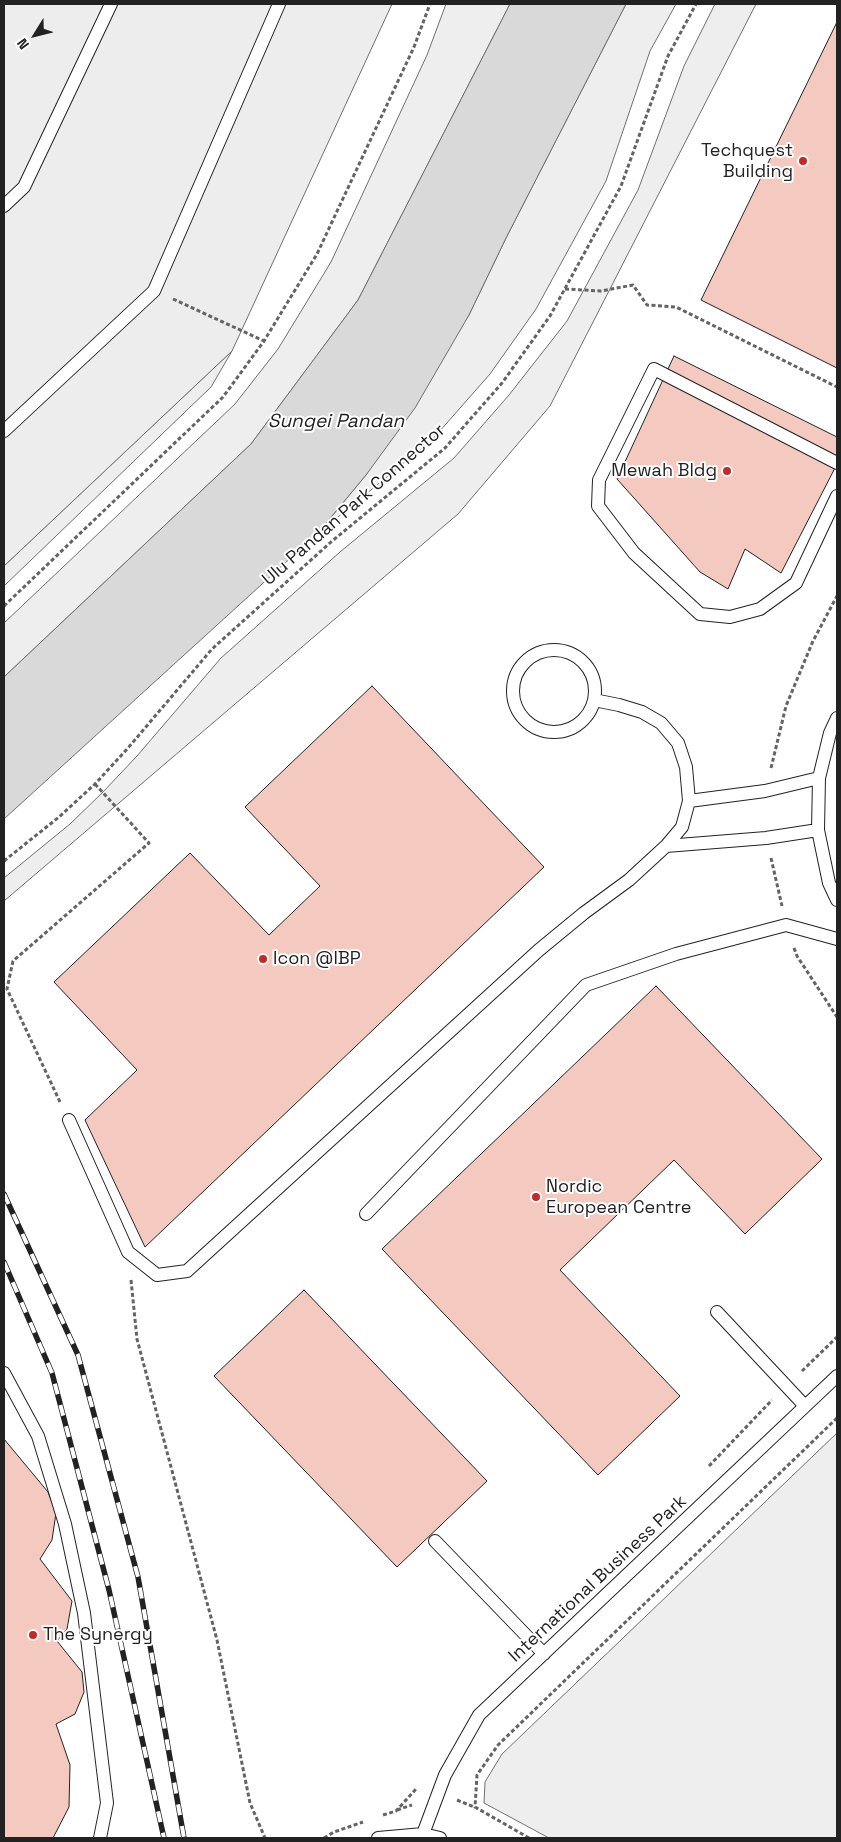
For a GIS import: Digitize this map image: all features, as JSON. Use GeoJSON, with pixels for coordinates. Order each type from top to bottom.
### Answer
{"type":"FeatureCollection","features":[{"type":"Feature","properties":{"kind":"lane"},"geometry":{"type":"LineString","coordinates":[[4,206],[24,187],[111,4]]}},
{"type":"Feature","properties":{"kind":"lane"},"geometry":{"type":"LineString","coordinates":[[4,431],[154,290],[279,4]]}},
{"type":"Feature","properties":{"kind":"lane"},"geometry":{"type":"LineString","coordinates":[[837,463],[654,369],[599,480],[598,506],[634,553],[700,614],[730,617],[760,610],[796,583],[837,496]]}},
{"type":"Feature","properties":{"kind":"lane"},"geometry":{"type":"LineString","coordinates":[[546,650],[562,651],[578,657],[589,669],[594,684],[594,700],[587,715],[576,726],[560,732],[545,731],[530,724],[519,713],[513,698],[514,682],[520,667],[531,656],[546,650]]}},
{"type":"Feature","properties":{"kind":"lane"},"geometry":{"type":"LineString","coordinates":[[69,1120],[128,1252],[157,1275],[187,1271],[539,950],[584,913],[629,880],[666,846],[682,827],[689,802],[686,767],[678,742],[661,723],[642,712],[594,700]]}},
{"type":"Feature","properties":{"kind":"lane"},"geometry":{"type":"LineString","coordinates":[[837,718],[830,733],[819,778],[818,830],[829,883],[837,900]]}},
{"type":"Feature","properties":{"kind":"lane"},"geometry":{"type":"LineString","coordinates":[[689,802],[766,791],[819,778]]}},
{"type":"Feature","properties":{"kind":"lane"},"geometry":{"type":"LineString","coordinates":[[666,846],[766,838],[818,830]]}},
{"type":"Feature","properties":{"kind":"lane"},"geometry":{"type":"LineString","coordinates":[[366,1214],[586,985],[676,954],[786,925],[837,939]]}},
{"type":"Feature","properties":{"kind":"lane"},"geometry":{"type":"LineString","coordinates":[[717,1312],[805,1406]]}},
{"type":"Feature","properties":{"kind":"lane"},"geometry":{"type":"LineString","coordinates":[[4,1373],[38,1436],[65,1524],[84,1613],[107,1803],[100,1838]]}},
{"type":"Feature","properties":{"kind":"lane","name":"International Business Park"},"geometry":{"type":"LineString","coordinates":[[423,1834],[445,1775],[479,1716],[837,1376]]}},
{"type":"Feature","properties":{"kind":"lane"},"geometry":{"type":"LineString","coordinates":[[435,1541],[544,1654]]}},
{"type":"Feature","properties":{"kind":"lane"},"geometry":{"type":"LineString","coordinates":[[378,1838],[423,1834],[440,1838]]}},
{"type":"Feature","properties":{"kind":"path"},"geometry":{"type":"LineString","coordinates":[[4,606],[223,397],[264,341],[317,254],[414,47],[430,4]]}},
{"type":"Feature","properties":{"kind":"path","name":"Ulu Pandan Park Connector"},"geometry":{"type":"LineString","coordinates":[[4,861],[60,817],[95,784],[212,649],[331,542],[445,448],[502,383],[550,316],[622,186],[668,56],[696,4]]}},
{"type":"Feature","properties":{"kind":"path"},"geometry":{"type":"LineString","coordinates":[[565,288],[601,291],[633,285],[647,305],[676,307],[837,387]]}},
{"type":"Feature","properties":{"kind":"path"},"geometry":{"type":"LineString","coordinates":[[154,290],[264,341]]}},
{"type":"Feature","properties":{"kind":"path"},"geometry":{"type":"LineString","coordinates":[[69,1120],[6,989],[13,961],[149,842],[95,784]]}},
{"type":"Feature","properties":{"kind":"path"},"geometry":{"type":"LineString","coordinates":[[128,1252],[137,1339],[216,1640],[250,1803],[264,1838]]}},
{"type":"Feature","properties":{"kind":"path"},"geometry":{"type":"LineString","coordinates":[[529,1838],[475,1807],[477,1774],[498,1745],[837,1418]]}},
{"type":"Feature","properties":{"kind":"path"},"geometry":{"type":"LineString","coordinates":[[324,1838],[334,1832]]}},
{"type":"Feature","properties":{"kind":"shaded area"},"geometry":{"type":"Polygon","coordinates":[[[4,4],[392,4],[232,351],[4,566],[4,4]]]}},
{"type":"Feature","properties":{"kind":"shaded area"},"geometry":{"type":"Polygon","coordinates":[[[446,4],[510,4],[358,300],[251,444],[4,677],[4,623],[235,404],[278,349],[331,262],[427,55],[446,4]]]}},
{"type":"Feature","properties":{"kind":"shaded area"},"geometry":{"type":"Polygon","coordinates":[[[626,4],[676,4],[650,51],[606,181],[536,309],[490,374],[431,441],[317,534],[366,475],[469,315],[506,238],[626,4]]]}},
{"type":"Feature","properties":{"kind":"shaded area"},"geometry":{"type":"Polygon","coordinates":[[[715,4],[756,4],[550,406],[458,514],[4,901],[4,878],[70,824],[102,793],[137,756],[221,658],[340,552],[454,458],[509,395],[567,321],[638,190],[684,66],[715,4]]]}},
{"type":"Feature","properties":{"kind":"shaded area"},"geometry":{"type":"Polygon","coordinates":[[[232,351],[211,387],[4,586],[4,566],[232,351]]]}},
{"type":"Feature","properties":{"kind":"shaded area"},"geometry":{"type":"Polygon","coordinates":[[[837,1433],[837,1838],[549,1838],[484,1803],[485,1782],[502,1754],[837,1433]]]}},
{"type":"Feature","properties":{"kind":"water","name":"Sungei Pandan"},"geometry":{"type":"Polygon","coordinates":[[[510,4],[626,4],[506,238],[469,315],[415,408],[366,475],[317,534],[4,819],[4,677],[251,444],[358,300],[510,4]]]}},
{"type":"Feature","properties":{"kind":"building","name":"Techquest Building"},"geometry":{"type":"Polygon","coordinates":[[[837,22],[837,368],[701,300],[837,22]]]}},
{"type":"Feature","properties":{"kind":"building","name":"Mewah Bldg"},"geometry":{"type":"Polygon","coordinates":[[[674,356],[837,437],[837,464],[781,573],[745,549],[728,589],[700,572],[617,479],[674,356]]]}},
{"type":"Feature","properties":{"kind":"building","name":"Icon @IBP"},"geometry":{"type":"Polygon","coordinates":[[[372,686],[544,867],[145,1247],[85,1120],[137,1070],[54,982],[190,853],[269,935],[320,886],[245,807],[372,686]]]}},
{"type":"Feature","properties":{"kind":"building","name":"Nordic European Centre"},"geometry":{"type":"Polygon","coordinates":[[[656,986],[822,1159],[745,1234],[674,1160],[560,1270],[680,1396],[598,1475],[382,1249],[656,986]]]}},
{"type":"Feature","properties":{"kind":"building"},"geometry":{"type":"Polygon","coordinates":[[[304,1290],[487,1481],[397,1567],[214,1376],[304,1290]]]}},
{"type":"Feature","properties":{"kind":"building","name":"The Synergy"},"geometry":{"type":"Polygon","coordinates":[[[4,1439],[48,1492],[56,1513],[52,1540],[40,1559],[72,1601],[67,1629],[57,1641],[82,1672],[84,1692],[75,1714],[56,1724],[70,1765],[69,1807],[53,1838],[4,1838],[4,1439]]]}},
{"type":"Feature","properties":{"kind":"railway"},"geometry":{"type":"LineString","coordinates":[[4,1194],[78,1355],[138,1577],[184,1838]]}},
{"type":"Feature","properties":{"kind":"railway"},"geometry":{"type":"LineString","coordinates":[[4,1262],[52,1373],[109,1590],[164,1838]]}},
{"type":"Feature","properties":{"kind":"place","name":"Techquest Building"},"geometry":{"type":"Point","coordinates":[803,161]}},
{"type":"Feature","properties":{"kind":"place","name":"Mewah Bldg"},"geometry":{"type":"Point","coordinates":[727,471]}},
{"type":"Feature","properties":{"kind":"place","name":"Icon @IBP"},"geometry":{"type":"Point","coordinates":[263,959]}},
{"type":"Feature","properties":{"kind":"place","name":"Nordic European Centre"},"geometry":{"type":"Point","coordinates":[536,1197]}},
{"type":"Feature","properties":{"kind":"place","name":"The Synergy"},"geometry":{"type":"Point","coordinates":[33,1635]}}]}
